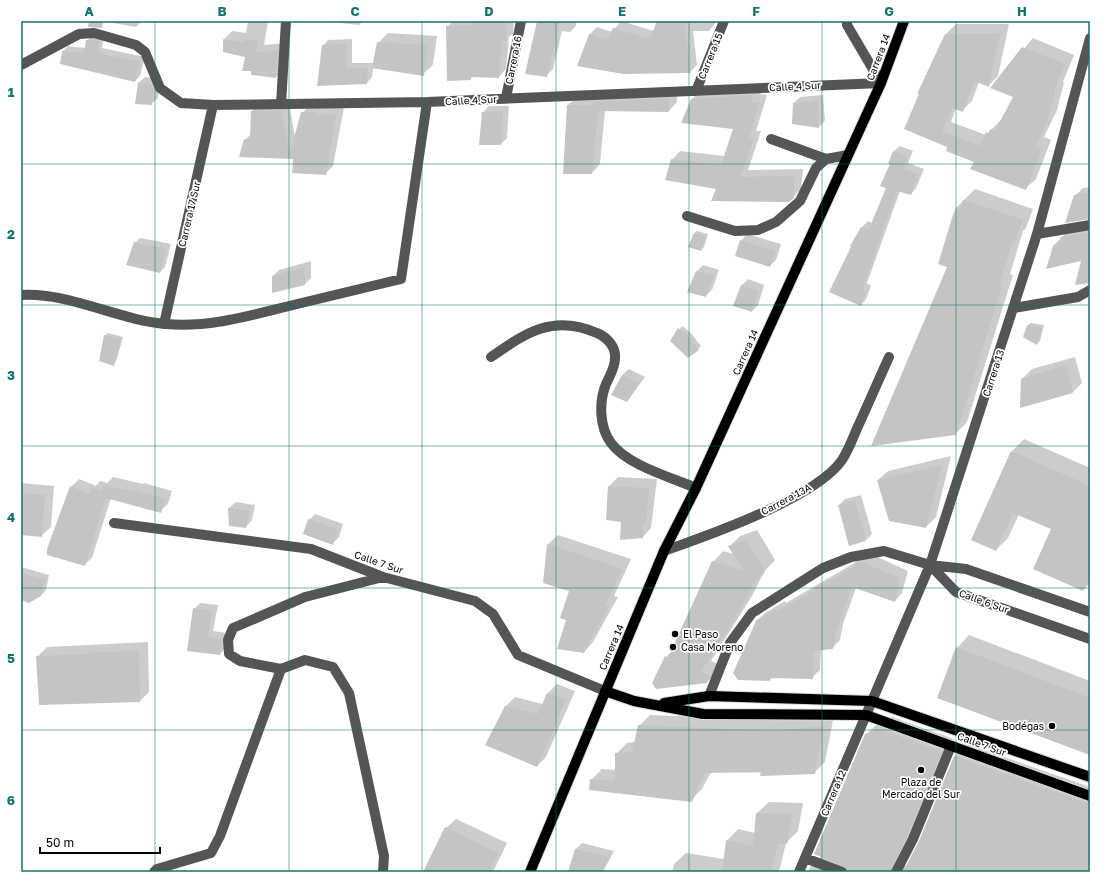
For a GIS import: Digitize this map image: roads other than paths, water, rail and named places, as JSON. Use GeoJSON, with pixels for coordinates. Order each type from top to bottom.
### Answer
{"type":"FeatureCollection","features":[{"type":"Feature","properties":{"kind":"main road","name":"Carrera 14"},"geometry":{"type":"LineString","coordinates":[[530,872],[664,551],[696,488],[881,83],[904,21]]}},
{"type":"Feature","properties":{"kind":"main road"},"geometry":{"type":"LineString","coordinates":[[605,691],[634,701],[659,704]]}},
{"type":"Feature","properties":{"kind":"main road","name":"Calle 7 Sur"},"geometry":{"type":"LineString","coordinates":[[659,704],[709,696],[872,700],[1090,777]]}},
{"type":"Feature","properties":{"kind":"main road","name":"Calle 7 Sur"},"geometry":{"type":"LineString","coordinates":[[659,704],[703,714],[866,715],[1090,796]]}},
{"type":"Feature","properties":{"kind":"street"},"geometry":{"type":"LineString","coordinates":[[281,104],[286,21]]}},
{"type":"Feature","properties":{"kind":"street","name":"Carrera 16"},"geometry":{"type":"LineString","coordinates":[[506,98],[521,21]]}},
{"type":"Feature","properties":{"kind":"street","name":"Carrera 15"},"geometry":{"type":"LineString","coordinates":[[696,91],[724,21]]}},
{"type":"Feature","properties":{"kind":"street"},"geometry":{"type":"LineString","coordinates":[[847,21],[881,83]]}},
{"type":"Feature","properties":{"kind":"street","name":"Calle 4 Sur"},"geometry":{"type":"LineString","coordinates":[[21,65],[79,34],[94,33],[136,45],[145,52],[160,88],[181,102],[213,105],[427,102],[881,83]]}},
{"type":"Feature","properties":{"kind":"street","name":"Carrera 13"},"geometry":{"type":"LineString","coordinates":[[872,700],[930,565],[1037,234],[1090,38]]}},
{"type":"Feature","properties":{"kind":"street"},"geometry":{"type":"LineString","coordinates":[[21,295],[57,298],[132,318],[164,324],[187,325],[231,320],[401,279],[427,102]]}},
{"type":"Feature","properties":{"kind":"street","name":"Carrera 17 Sur"},"geometry":{"type":"LineString","coordinates":[[164,324],[213,105]]}},
{"type":"Feature","properties":{"kind":"street"},"geometry":{"type":"LineString","coordinates":[[771,139],[826,159],[848,155]]}},
{"type":"Feature","properties":{"kind":"street"},"geometry":{"type":"LineString","coordinates":[[687,216],[735,231],[758,230],[776,222],[800,201],[816,168],[826,159]]}},
{"type":"Feature","properties":{"kind":"street"},"geometry":{"type":"LineString","coordinates":[[1037,234],[1090,225]]}},
{"type":"Feature","properties":{"kind":"street"},"geometry":{"type":"LineString","coordinates":[[1014,308],[1078,297],[1090,290]]}},
{"type":"Feature","properties":{"kind":"street"},"geometry":{"type":"LineString","coordinates":[[491,357],[510,344],[546,326],[564,324],[583,327],[602,335],[612,344],[615,357],[614,370],[606,385],[602,406],[603,425],[610,442],[628,459],[696,488]]}},
{"type":"Feature","properties":{"kind":"street","name":"Carrera 13A"},"geometry":{"type":"LineString","coordinates":[[664,551],[734,524],[794,497],[811,487],[835,468],[847,451],[889,357]]}},
{"type":"Feature","properties":{"kind":"street","name":"Calle 7 Sur"},"geometry":{"type":"LineString","coordinates":[[114,523],[311,548],[383,577],[475,601],[493,614],[518,654],[605,691]]}},
{"type":"Feature","properties":{"kind":"street"},"geometry":{"type":"LineString","coordinates":[[709,696],[730,643],[752,613],[823,568],[852,557],[884,551],[930,565],[966,569],[1090,612]]}},
{"type":"Feature","properties":{"kind":"street","name":"Calle 6 Sur"},"geometry":{"type":"LineString","coordinates":[[930,565],[956,592],[1090,639]]}},
{"type":"Feature","properties":{"kind":"street"},"geometry":{"type":"LineString","coordinates":[[383,577],[305,597],[233,628],[228,640],[229,654],[240,661],[281,669],[305,660],[333,668],[349,693],[384,856],[383,872]]}},
{"type":"Feature","properties":{"kind":"street"},"geometry":{"type":"LineString","coordinates":[[154,872],[211,853],[220,836],[281,669]]}},
{"type":"Feature","properties":{"kind":"street","name":"Carrera 12"},"geometry":{"type":"LineString","coordinates":[[799,872],[872,700]]}},
{"type":"Feature","properties":{"kind":"street"},"geometry":{"type":"LineString","coordinates":[[896,872],[914,839],[951,746]]}},
{"type":"Feature","properties":{"kind":"street"},"geometry":{"type":"LineString","coordinates":[[805,858],[842,872]]}},
{"type":"Feature","properties":{"kind":"place","name":"El Paso"},"geometry":{"type":"Point","coordinates":[675,634]}},
{"type":"Feature","properties":{"kind":"place","name":"Casa Moreno"},"geometry":{"type":"Point","coordinates":[673,647]}},
{"type":"Feature","properties":{"kind":"place","name":"Bodégas"},"geometry":{"type":"Point","coordinates":[1052,726]}},
{"type":"Feature","properties":{"kind":"place","name":"Plaza de Mercado del Sur"},"geometry":{"type":"Point","coordinates":[921,770]}}]}
